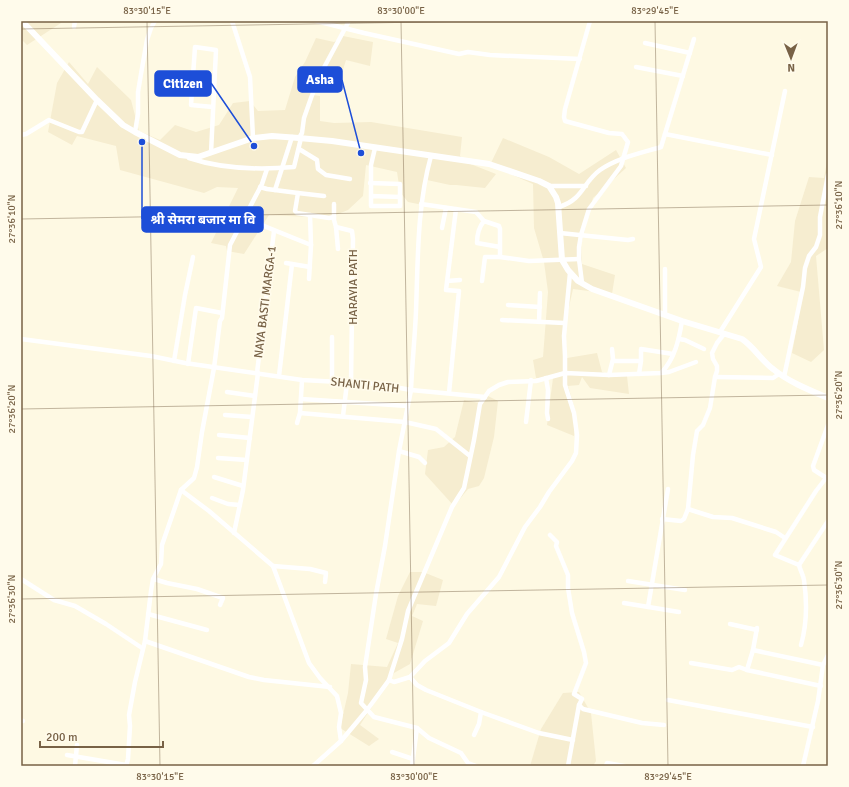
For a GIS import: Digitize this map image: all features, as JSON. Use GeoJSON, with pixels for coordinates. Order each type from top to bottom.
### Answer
{"type":"FeatureCollection","features":[{"type":"Feature","properties":{"kind":"street"},"geometry":{"type":"LineString","coordinates":[[22,21],[97,100],[124,125],[134,132],[174,153],[207,164],[267,168],[294,168],[304,118],[311,98],[320,75],[349,21]]}},
{"type":"Feature","properties":{"kind":"street"},"geometry":{"type":"LineString","coordinates":[[74,27],[75,21]]}},
{"type":"Feature","properties":{"kind":"street"},"geometry":{"type":"LineString","coordinates":[[134,132],[138,114],[138,92],[147,40],[155,21]]}},
{"type":"Feature","properties":{"kind":"street"},"geometry":{"type":"LineString","coordinates":[[232,21],[250,77],[253,138]]}},
{"type":"Feature","properties":{"kind":"street"},"geometry":{"type":"LineString","coordinates":[[316,21],[364,34],[459,54],[468,52],[490,56],[580,59]]}},
{"type":"Feature","properties":{"kind":"street"},"geometry":{"type":"LineString","coordinates":[[582,283],[579,259],[581,235],[589,208],[621,166],[628,142],[622,134],[609,133],[565,121],[565,110],[590,21]]}},
{"type":"Feature","properties":{"kind":"street"},"geometry":{"type":"LineString","coordinates":[[559,207],[570,204],[599,170],[624,159],[661,147],[694,39]]}},
{"type":"Feature","properties":{"kind":"street"},"geometry":{"type":"LineString","coordinates":[[645,43],[690,53]]}},
{"type":"Feature","properties":{"kind":"street"},"geometry":{"type":"LineString","coordinates":[[211,152],[216,50],[195,47],[191,104],[213,107]]}},
{"type":"Feature","properties":{"kind":"street"},"geometry":{"type":"LineString","coordinates":[[636,67],[683,76]]}},
{"type":"Feature","properties":{"kind":"street"},"geometry":{"type":"LineString","coordinates":[[662,519],[681,521],[684,519],[688,510],[693,455],[697,431],[703,425],[710,408],[717,371],[717,366],[713,359],[712,353],[722,333],[761,267],[754,239],[785,91]]}},
{"type":"Feature","properties":{"kind":"street"},"geometry":{"type":"LineString","coordinates":[[21,135],[26,134],[49,120],[82,132],[97,100]]}},
{"type":"Feature","properties":{"kind":"street"},"geometry":{"type":"LineString","coordinates":[[665,134],[772,155]]}},
{"type":"Feature","properties":{"kind":"street"},"geometry":{"type":"LineString","coordinates":[[186,157],[198,157],[253,138],[272,136],[300,138],[332,141],[500,167],[549,186],[586,186]]}},
{"type":"Feature","properties":{"kind":"street"},"geometry":{"type":"LineString","coordinates":[[275,190],[292,138]]}},
{"type":"Feature","properties":{"kind":"street"},"geometry":{"type":"LineString","coordinates":[[370,183],[400,184],[400,206],[371,206],[370,183],[371,164],[375,148]]}},
{"type":"Feature","properties":{"kind":"street"},"geometry":{"type":"LineString","coordinates":[[299,149],[317,160],[318,169],[326,175],[350,179]]}},
{"type":"Feature","properties":{"kind":"street"},"geometry":{"type":"LineString","coordinates":[[431,156],[421,204],[416,312],[410,390],[485,397]]}},
{"type":"Feature","properties":{"kind":"street"},"geometry":{"type":"LineString","coordinates":[[67,755],[102,764],[126,766],[130,731],[129,715],[142,648],[145,641],[151,590],[161,564],[162,545],[181,490],[194,478],[197,467],[214,368],[230,245],[260,187],[267,168]]}},
{"type":"Feature","properties":{"kind":"street"},"geometry":{"type":"LineString","coordinates":[[782,375],[803,287],[805,268],[809,256],[816,247],[820,235],[820,217],[827,189],[828,175]]}},
{"type":"Feature","properties":{"kind":"street"},"geometry":{"type":"LineString","coordinates":[[549,186],[556,197],[559,207],[562,260],[570,273],[582,283],[592,289],[742,339],[748,343],[768,365],[782,375],[828,398]]}},
{"type":"Feature","properties":{"kind":"street"},"geometry":{"type":"LineString","coordinates":[[260,187],[324,196]]}},
{"type":"Feature","properties":{"kind":"street"},"geometry":{"type":"LineString","coordinates":[[298,193],[294,211],[297,213],[329,218],[334,217]]}},
{"type":"Feature","properties":{"kind":"street"},"geometry":{"type":"LineString","coordinates":[[370,196],[400,197]]}},
{"type":"Feature","properties":{"kind":"street"},"geometry":{"type":"LineString","coordinates":[[334,204],[338,249]]}},
{"type":"Feature","properties":{"kind":"street"},"geometry":{"type":"LineString","coordinates":[[421,204],[476,212],[484,221],[499,226],[500,257]]}},
{"type":"Feature","properties":{"kind":"street"},"geometry":{"type":"LineString","coordinates":[[442,228],[446,208]]}},
{"type":"Feature","properties":{"kind":"street"},"geometry":{"type":"LineString","coordinates":[[448,393],[459,291],[446,290],[456,209]]}},
{"type":"Feature","properties":{"kind":"street"},"geometry":{"type":"LineString","coordinates":[[310,215],[310,279]]}},
{"type":"Feature","properties":{"kind":"street"},"geometry":{"type":"LineString","coordinates":[[244,218],[311,245]]}},
{"type":"Feature","properties":{"kind":"street"},"geometry":{"type":"LineString","coordinates":[[484,221],[477,243],[500,247]]}},
{"type":"Feature","properties":{"kind":"street","name":"HARAYIA PATH"},"geometry":{"type":"LineString","coordinates":[[336,227],[352,231],[353,239],[349,383]]}},
{"type":"Feature","properties":{"kind":"street","name":"NAYA BASTI MARGA-1"},"geometry":{"type":"LineString","coordinates":[[234,533],[248,460],[274,231]]}},
{"type":"Feature","properties":{"kind":"street"},"geometry":{"type":"LineString","coordinates":[[560,233],[633,239]]}},
{"type":"Feature","properties":{"kind":"street"},"geometry":{"type":"LineString","coordinates":[[174,361],[185,295],[194,257]]}},
{"type":"Feature","properties":{"kind":"street"},"geometry":{"type":"LineString","coordinates":[[482,281],[485,257],[500,257],[529,261],[579,259]]}},
{"type":"Feature","properties":{"kind":"street"},"geometry":{"type":"LineString","coordinates":[[286,263],[310,267]]}},
{"type":"Feature","properties":{"kind":"street"},"geometry":{"type":"LineString","coordinates":[[279,376],[292,264]]}},
{"type":"Feature","properties":{"kind":"street"},"geometry":{"type":"LineString","coordinates":[[664,269],[665,314]]}},
{"type":"Feature","properties":{"kind":"street"},"geometry":{"type":"LineString","coordinates":[[389,680],[394,682],[410,677],[426,661],[449,643],[467,614],[499,577],[525,527],[572,461],[576,453],[576,422],[565,384],[564,324],[566,319],[570,273]]}},
{"type":"Feature","properties":{"kind":"street"},"geometry":{"type":"LineString","coordinates":[[447,281],[460,280]]}},
{"type":"Feature","properties":{"kind":"street"},"geometry":{"type":"LineString","coordinates":[[539,322],[540,293]]}},
{"type":"Feature","properties":{"kind":"street"},"geometry":{"type":"LineString","coordinates":[[508,305],[540,307]]}},
{"type":"Feature","properties":{"kind":"street"},"geometry":{"type":"LineString","coordinates":[[188,364],[196,308],[222,313]]}},
{"type":"Feature","properties":{"kind":"street"},"geometry":{"type":"LineString","coordinates":[[502,320],[564,324]]}},
{"type":"Feature","properties":{"kind":"street"},"geometry":{"type":"LineString","coordinates":[[661,373],[667,367],[679,339],[682,320]]}},
{"type":"Feature","properties":{"kind":"street"},"geometry":{"type":"LineString","coordinates":[[332,337],[332,382]]}},
{"type":"Feature","properties":{"kind":"street","name":"SHANTI PATH"},"geometry":{"type":"LineString","coordinates":[[21,339],[108,350],[188,364],[302,380],[378,384],[410,390],[365,667],[366,680],[361,703],[367,710]]}},
{"type":"Feature","properties":{"kind":"street"},"geometry":{"type":"LineString","coordinates":[[679,339],[685,340],[704,349]]}},
{"type":"Feature","properties":{"kind":"street"},"geometry":{"type":"LineString","coordinates":[[609,375],[613,361],[612,349]]}},
{"type":"Feature","properties":{"kind":"street"},"geometry":{"type":"LineString","coordinates":[[639,374],[641,349],[673,354]]}},
{"type":"Feature","properties":{"kind":"street"},"geometry":{"type":"LineString","coordinates":[[613,361],[641,361]]}},
{"type":"Feature","properties":{"kind":"street"},"geometry":{"type":"LineString","coordinates":[[313,766],[341,741],[367,710],[389,680],[402,639],[408,611],[452,507],[464,488],[480,404],[489,391],[508,382],[536,381],[565,373],[609,375],[661,373],[669,372],[696,362]]}},
{"type":"Feature","properties":{"kind":"street"},"geometry":{"type":"LineString","coordinates":[[715,377],[773,378],[782,375]]}},
{"type":"Feature","properties":{"kind":"street"},"geometry":{"type":"LineString","coordinates":[[546,378],[548,390],[548,419]]}},
{"type":"Feature","properties":{"kind":"street"},"geometry":{"type":"LineString","coordinates":[[297,423],[300,413],[302,380]]}},
{"type":"Feature","properties":{"kind":"street"},"geometry":{"type":"LineString","coordinates":[[526,422],[532,380]]}},
{"type":"Feature","properties":{"kind":"street"},"geometry":{"type":"LineString","coordinates":[[342,416],[349,383]]}},
{"type":"Feature","properties":{"kind":"street"},"geometry":{"type":"LineString","coordinates":[[227,392],[255,396]]}},
{"type":"Feature","properties":{"kind":"street"},"geometry":{"type":"LineString","coordinates":[[301,399],[408,406]]}},
{"type":"Feature","properties":{"kind":"street"},"geometry":{"type":"LineString","coordinates":[[300,413],[405,422],[436,429],[470,456]]}},
{"type":"Feature","properties":{"kind":"street"},"geometry":{"type":"LineString","coordinates":[[225,415],[252,417]]}},
{"type":"Feature","properties":{"kind":"street"},"geometry":{"type":"LineString","coordinates":[[801,645],[805,631],[806,597],[804,577],[798,565],[776,555],[785,538],[827,479],[814,470],[813,466],[828,425]]}},
{"type":"Feature","properties":{"kind":"street"},"geometry":{"type":"LineString","coordinates":[[219,435],[250,438]]}},
{"type":"Feature","properties":{"kind":"street"},"geometry":{"type":"LineString","coordinates":[[399,451],[419,457],[425,463]]}},
{"type":"Feature","properties":{"kind":"street"},"geometry":{"type":"LineString","coordinates":[[218,458],[248,460]]}},
{"type":"Feature","properties":{"kind":"street"},"geometry":{"type":"LineString","coordinates":[[214,477],[243,486]]}},
{"type":"Feature","properties":{"kind":"street"},"geometry":{"type":"LineString","coordinates":[[648,607],[668,489]]}},
{"type":"Feature","properties":{"kind":"street"},"geometry":{"type":"LineString","coordinates":[[181,490],[273,566],[309,663],[320,678],[337,696],[341,712],[339,727],[341,741]]}},
{"type":"Feature","properties":{"kind":"street"},"geometry":{"type":"LineString","coordinates":[[212,498],[228,504],[240,505]]}},
{"type":"Feature","properties":{"kind":"street"},"geometry":{"type":"LineString","coordinates":[[688,510],[713,517],[732,518],[776,532],[785,538]]}},
{"type":"Feature","properties":{"kind":"street"},"geometry":{"type":"LineString","coordinates":[[798,565],[828,521]]}},
{"type":"Feature","properties":{"kind":"street"},"geometry":{"type":"LineString","coordinates":[[550,535],[557,542],[556,546],[568,575],[572,613],[586,663],[574,694],[582,699],[579,705],[570,765]]}},
{"type":"Feature","properties":{"kind":"street"},"geometry":{"type":"LineString","coordinates":[[273,566],[310,568],[326,573],[325,582]]}},
{"type":"Feature","properties":{"kind":"street"},"geometry":{"type":"LineString","coordinates":[[21,578],[54,600],[75,606],[106,624],[142,648]]}},
{"type":"Feature","properties":{"kind":"street"},"geometry":{"type":"LineString","coordinates":[[154,579],[223,598],[220,605]]}},
{"type":"Feature","properties":{"kind":"street"},"geometry":{"type":"LineString","coordinates":[[628,581],[686,590]]}},
{"type":"Feature","properties":{"kind":"street"},"geometry":{"type":"LineString","coordinates":[[624,603],[679,612]]}},
{"type":"Feature","properties":{"kind":"street"},"geometry":{"type":"LineString","coordinates":[[148,614],[207,630]]}},
{"type":"Feature","properties":{"kind":"street"},"geometry":{"type":"LineString","coordinates":[[730,624],[757,629],[747,670]]}},
{"type":"Feature","properties":{"kind":"street"},"geometry":{"type":"LineString","coordinates":[[145,641],[249,677],[330,688]]}},
{"type":"Feature","properties":{"kind":"street"},"geometry":{"type":"LineString","coordinates":[[752,650],[823,665]]}},
{"type":"Feature","properties":{"kind":"street"},"geometry":{"type":"LineString","coordinates":[[803,766],[813,727],[821,686],[823,665],[828,655]]}},
{"type":"Feature","properties":{"kind":"street"},"geometry":{"type":"LineString","coordinates":[[692,663],[732,670],[739,668],[821,686]]}},
{"type":"Feature","properties":{"kind":"street"},"geometry":{"type":"LineString","coordinates":[[410,677],[417,685],[426,690],[481,712],[539,733],[573,740]]}},
{"type":"Feature","properties":{"kind":"street"},"geometry":{"type":"LineString","coordinates":[[668,700],[813,727]]}},
{"type":"Feature","properties":{"kind":"street"},"geometry":{"type":"LineString","coordinates":[[579,705],[583,709],[642,724],[664,725]]}},
{"type":"Feature","properties":{"kind":"street"},"geometry":{"type":"LineString","coordinates":[[367,710],[374,716],[417,728],[429,738],[461,752],[468,762],[475,766]]}},
{"type":"Feature","properties":{"kind":"street"},"geometry":{"type":"LineString","coordinates":[[474,735],[479,724],[481,712]]}},
{"type":"Feature","properties":{"kind":"street"},"geometry":{"type":"LineString","coordinates":[[412,766],[417,728]]}},
{"type":"Feature","properties":{"kind":"street"},"geometry":{"type":"LineString","coordinates":[[75,766],[77,745]]}},
{"type":"Feature","properties":{"kind":"street"},"geometry":{"type":"LineString","coordinates":[[392,752],[413,759]]}},
{"type":"Feature","properties":{"kind":"street"},"geometry":{"type":"LineString","coordinates":[[606,766],[608,763],[624,766]]}},
{"type":"Feature","properties":{"kind":"shaded area"},"geometry":{"type":"Polygon","coordinates":[[[21,21],[59,21],[61,23],[27,45],[21,39],[21,21]]]}},
{"type":"Feature","properties":{"kind":"shaded area"},"geometry":{"type":"Polygon","coordinates":[[[343,36],[373,42],[370,66],[346,60],[337,89],[317,84],[313,95],[320,96],[320,121],[334,123],[371,122],[462,137],[460,156],[468,163],[496,174],[485,188],[450,185],[427,180],[423,205],[408,202],[400,192],[397,172],[366,165],[363,196],[348,210],[328,218],[269,215],[244,254],[227,251],[226,246],[211,243],[238,188],[217,187],[204,193],[120,170],[116,146],[77,136],[72,145],[48,132],[57,83],[69,62],[88,84],[97,67],[131,100],[139,131],[160,140],[175,125],[196,132],[219,125],[233,103],[250,101],[258,111],[285,110],[295,77],[305,62],[316,38],[334,42],[343,36]]]}},
{"type":"Feature","properties":{"kind":"shaded area"},"geometry":{"type":"Polygon","coordinates":[[[503,138],[549,157],[579,174],[616,150],[626,168],[593,198],[581,245],[582,264],[615,275],[612,294],[573,289],[565,325],[567,358],[597,353],[602,372],[609,375],[627,376],[629,394],[590,388],[582,377],[579,385],[568,386],[576,413],[574,436],[547,425],[553,378],[536,378],[533,360],[543,357],[548,292],[544,262],[534,228],[533,184],[490,165],[503,138]]]}},
{"type":"Feature","properties":{"kind":"shaded area"},"geometry":{"type":"Polygon","coordinates":[[[828,156],[828,248],[816,256],[824,350],[811,362],[792,353],[798,321],[801,292],[777,286],[791,262],[795,221],[809,177],[824,178],[828,156]]]}},
{"type":"Feature","properties":{"kind":"shaded area"},"geometry":{"type":"Polygon","coordinates":[[[486,395],[498,401],[494,437],[484,478],[479,486],[468,489],[454,506],[425,474],[428,450],[444,447],[455,437],[464,400],[479,403],[486,395]]]}},
{"type":"Feature","properties":{"kind":"shaded area"},"geometry":{"type":"Polygon","coordinates":[[[410,572],[423,572],[443,580],[436,606],[417,604],[412,616],[423,621],[410,664],[394,673],[360,725],[379,739],[369,746],[340,728],[348,693],[351,664],[387,667],[398,643],[386,639],[398,596],[410,572]]]}},
{"type":"Feature","properties":{"kind":"shaded area"},"geometry":{"type":"Polygon","coordinates":[[[579,692],[591,713],[596,761],[593,766],[530,766],[541,729],[563,693],[579,692]]]}},
{"type":"Feature","properties":{"kind":"place","name":"श्री सेमरा बजार मा वि"},"geometry":{"type":"Point","coordinates":[142,142]}},
{"type":"Feature","properties":{"kind":"place","name":"Citizen"},"geometry":{"type":"Point","coordinates":[254,146]}},
{"type":"Feature","properties":{"kind":"place","name":"Asha"},"geometry":{"type":"Point","coordinates":[361,153]}}]}
